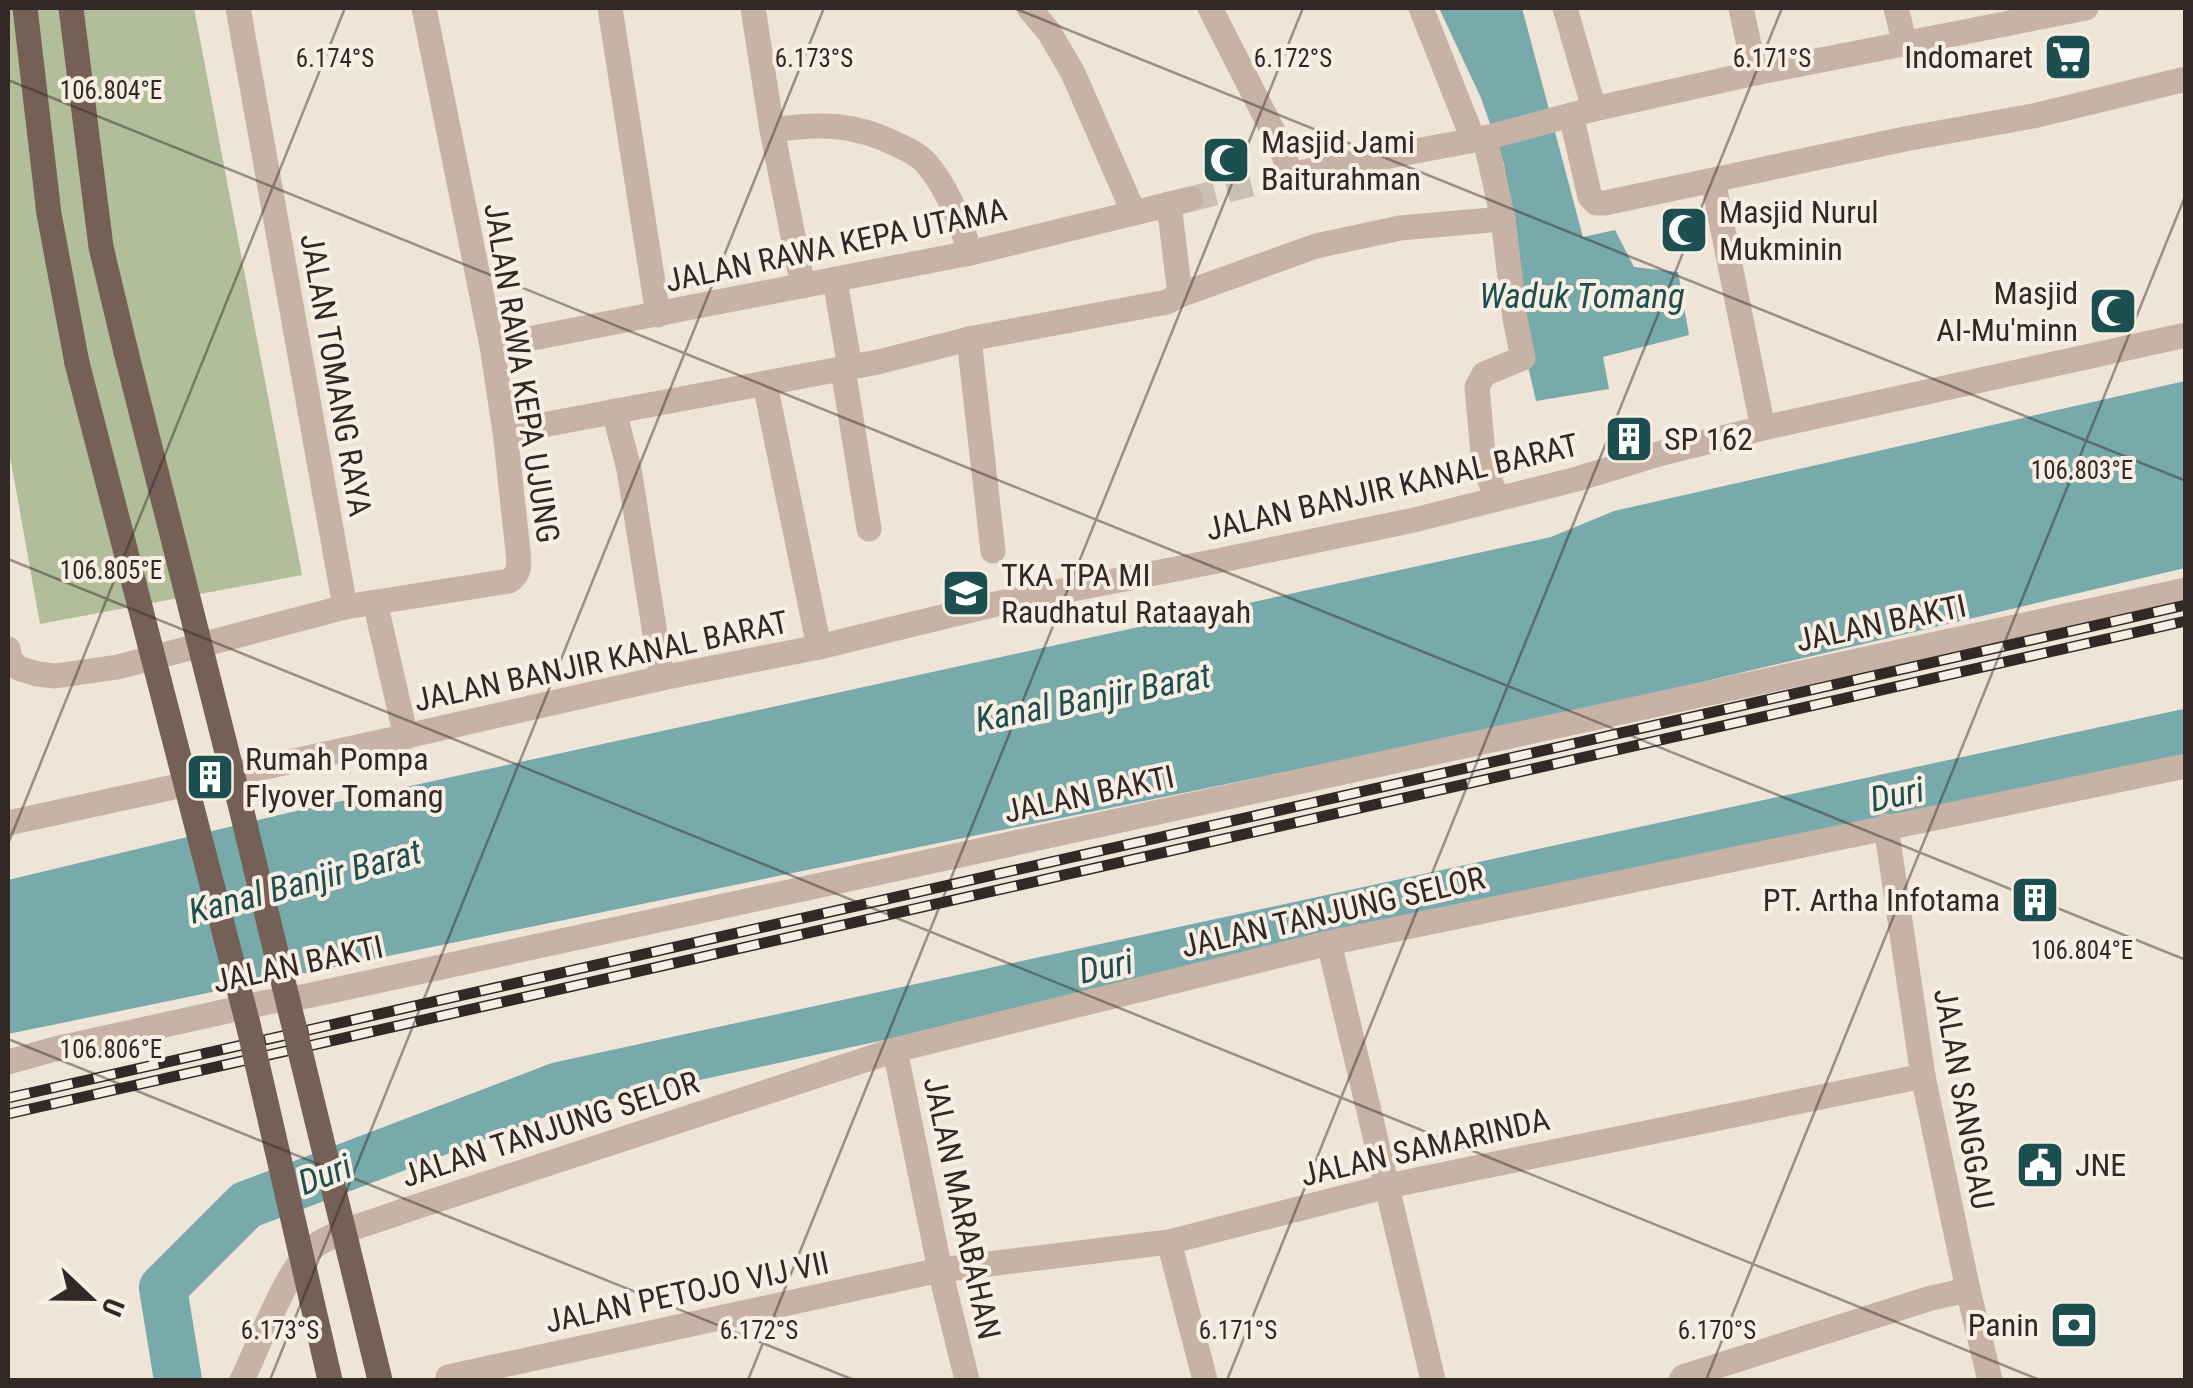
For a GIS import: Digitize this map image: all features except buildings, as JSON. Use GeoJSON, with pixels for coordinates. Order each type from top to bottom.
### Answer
{"type":"FeatureCollection","features":[{"type":"Feature","properties":{"kind":"main road"},"geometry":{"type":"LineString","coordinates":[[25,8],[49,214],[77,363],[248,1024],[330,1380]]}},
{"type":"Feature","properties":{"kind":"main road"},"geometry":{"type":"LineString","coordinates":[[70,8],[100,247],[242,808],[380,1380]]}},
{"type":"Feature","properties":{"kind":"street","name":"JALAN TOMANG RAYA"},"geometry":{"type":"LineString","coordinates":[[238,8],[344,607]]}},
{"type":"Feature","properties":{"kind":"street","name":"JALAN RAWA KEPA UJUNG"},"geometry":{"type":"LineString","coordinates":[[344,607],[509,582],[519,568],[492,346],[424,8]]}},
{"type":"Feature","properties":{"kind":"street"},"geometry":{"type":"LineString","coordinates":[[610,8],[658,315]]}},
{"type":"Feature","properties":{"kind":"street"},"geometry":{"type":"LineString","coordinates":[[753,8],[802,286]]}},
{"type":"Feature","properties":{"kind":"street"},"geometry":{"type":"LineString","coordinates":[[1029,8],[1049,32],[1073,73],[1133,212]]}},
{"type":"Feature","properties":{"kind":"street"},"geometry":{"type":"LineString","coordinates":[[1210,8],[1280,145],[1287,176],[1482,138],[2030,14],[2086,8]]}},
{"type":"Feature","properties":{"kind":"street"},"geometry":{"type":"LineString","coordinates":[[1421,8],[1482,138],[1503,219],[1523,358],[1484,374],[1477,387],[1484,465],[1497,499]]}},
{"type":"Feature","properties":{"kind":"street"},"geometry":{"type":"LineString","coordinates":[[1565,8],[1576,114],[1590,197],[1596,203],[2033,116],[2186,78]]}},
{"type":"Feature","properties":{"kind":"street"},"geometry":{"type":"LineString","coordinates":[[1741,8],[1756,73]]}},
{"type":"Feature","properties":{"kind":"street"},"geometry":{"type":"LineString","coordinates":[[1896,8],[1905,44]]}},
{"type":"Feature","properties":{"kind":"street"},"geometry":{"type":"LineString","coordinates":[[772,130],[813,124],[864,130],[916,154],[946,195],[970,253]]}},
{"type":"Feature","properties":{"kind":"street"},"geometry":{"type":"LineString","coordinates":[[1714,181],[1762,428]]}},
{"type":"Feature","properties":{"kind":"street","name":"JALAN RAWA KEPA UTAMA"},"geometry":{"type":"LineString","coordinates":[[492,346],[970,253],[1180,201],[1180,295]]}},
{"type":"Feature","properties":{"kind":"street"},"geometry":{"type":"LineString","coordinates":[[505,432],[765,384],[846,363],[1167,302],[1316,246],[1400,228],[1503,219]]}},
{"type":"Feature","properties":{"kind":"street"},"geometry":{"type":"LineString","coordinates":[[835,280],[869,529]]}},
{"type":"Feature","properties":{"kind":"street","name":"JALAN BANJIR KANAL BARAT"},"geometry":{"type":"LineString","coordinates":[[8,823],[662,678],[819,647],[1000,602],[1364,531],[1762,428],[2186,335]]}},
{"type":"Feature","properties":{"kind":"street"},"geometry":{"type":"LineString","coordinates":[[969,339],[994,551]]}},
{"type":"Feature","properties":{"kind":"street"},"geometry":{"type":"LineString","coordinates":[[765,384],[819,647]]}},
{"type":"Feature","properties":{"kind":"street"},"geometry":{"type":"LineString","coordinates":[[614,411],[629,469],[662,678]]}},
{"type":"Feature","properties":{"kind":"street","name":"JALAN BAKTI"},"geometry":{"type":"LineString","coordinates":[[8,1062],[268,1002],[2186,590]]}},
{"type":"Feature","properties":{"kind":"street"},"geometry":{"type":"LineString","coordinates":[[375,602],[406,736]]}},
{"type":"Feature","properties":{"kind":"street"},"geometry":{"type":"LineString","coordinates":[[8,657],[18,668],[55,676],[118,667],[344,607]]}},
{"type":"Feature","properties":{"kind":"street","name":"JALAN TANJUNG SELOR"},"geometry":{"type":"LineString","coordinates":[[242,1380],[295,1268],[315,1246],[403,1212],[894,1050],[1330,942],[2186,766]]}},
{"type":"Feature","properties":{"kind":"street","name":"JALAN SANGGAU"},"geometry":{"type":"LineString","coordinates":[[1886,826],[1923,1076],[1990,1380]]}},
{"type":"Feature","properties":{"kind":"street"},"geometry":{"type":"LineString","coordinates":[[1330,942],[1433,1380]]}},
{"type":"Feature","properties":{"kind":"street","name":"JALAN MARABAHAN"},"geometry":{"type":"LineString","coordinates":[[894,1050],[940,1270],[968,1380]]}},
{"type":"Feature","properties":{"kind":"street","name":"JALAN SAMARINDA"},"geometry":{"type":"LineString","coordinates":[[940,1270],[1170,1242],[1388,1186],[1923,1076]]}},
{"type":"Feature","properties":{"kind":"street"},"geometry":{"type":"LineString","coordinates":[[1170,1242],[1204,1380]]}},
{"type":"Feature","properties":{"kind":"street","name":"JALAN PETOJO VIJ VII"},"geometry":{"type":"LineString","coordinates":[[448,1377],[940,1270]]}},
{"type":"Feature","properties":{"kind":"street"},"geometry":{"type":"LineString","coordinates":[[1681,1380],[1931,1298],[1968,1290]]}},
{"type":"Feature","properties":{"kind":"green space"},"geometry":{"type":"Polygon","coordinates":[[[8,8],[194,8],[302,575],[40,624],[8,445],[8,8]]]}},
{"type":"Feature","properties":{"kind":"water","name":"Waduk Tomang"},"geometry":{"type":"Polygon","coordinates":[[[1439,8],[1522,8],[1583,237],[1615,230],[1634,267],[1678,272],[1689,335],[1603,357],[1609,389],[1536,401],[1527,362],[1504,164],[1481,98],[1439,8]]]}},
{"type":"Feature","properties":{"kind":"water","name":"Kanal Banjir Barat"},"geometry":{"type":"Polygon","coordinates":[[[2185,381],[2185,568],[1558,716],[8,1034],[8,880],[296,811],[1551,537],[1614,511],[2185,381]]]}},
{"type":"Feature","properties":{"kind":"waterway","name":"Duri"},"geometry":{"type":"LineString","coordinates":[[178,1380],[163,1288],[246,1205],[559,1086],[2186,733]]}},
{"type":"Feature","properties":{"kind":"tunnel"},"geometry":{"type":"LineString","coordinates":[[1191,199],[1283,176]]}},
{"type":"Feature","properties":{"kind":"railway"},"geometry":{"type":"LineString","coordinates":[[8,1098],[2186,605]]}},
{"type":"Feature","properties":{"kind":"railway"},"geometry":{"type":"LineString","coordinates":[[8,1114],[2186,621]]}},
{"type":"Feature","properties":{"kind":"place","name":"Indomaret"},"geometry":{"type":"Point","coordinates":[2068,57]}},
{"type":"Feature","properties":{"kind":"place","name":"Masjid Jami Baiturahman"},"geometry":{"type":"Point","coordinates":[1226,160]}},
{"type":"Feature","properties":{"kind":"place","name":"Masjid Nurul Mukminin"},"geometry":{"type":"Point","coordinates":[1684,230]}},
{"type":"Feature","properties":{"kind":"place","name":"Masjid AI-Mu'minn"},"geometry":{"type":"Point","coordinates":[2113,311]}},
{"type":"Feature","properties":{"kind":"place","name":"SP 162"},"geometry":{"type":"Point","coordinates":[1629,439]}},
{"type":"Feature","properties":{"kind":"place","name":"TKA TPA MI Raudhatul Rataayah"},"geometry":{"type":"Point","coordinates":[966,593]}},
{"type":"Feature","properties":{"kind":"place","name":"Rumah Pompa Flyover Tomang"},"geometry":{"type":"Point","coordinates":[210,777]}},
{"type":"Feature","properties":{"kind":"place","name":"PT. Artha Infotama"},"geometry":{"type":"Point","coordinates":[2035,900]}},
{"type":"Feature","properties":{"kind":"place","name":"JNE"},"geometry":{"type":"Point","coordinates":[2040,1165]}},
{"type":"Feature","properties":{"kind":"place","name":"Panin"},"geometry":{"type":"Point","coordinates":[2074,1325]}}]}
